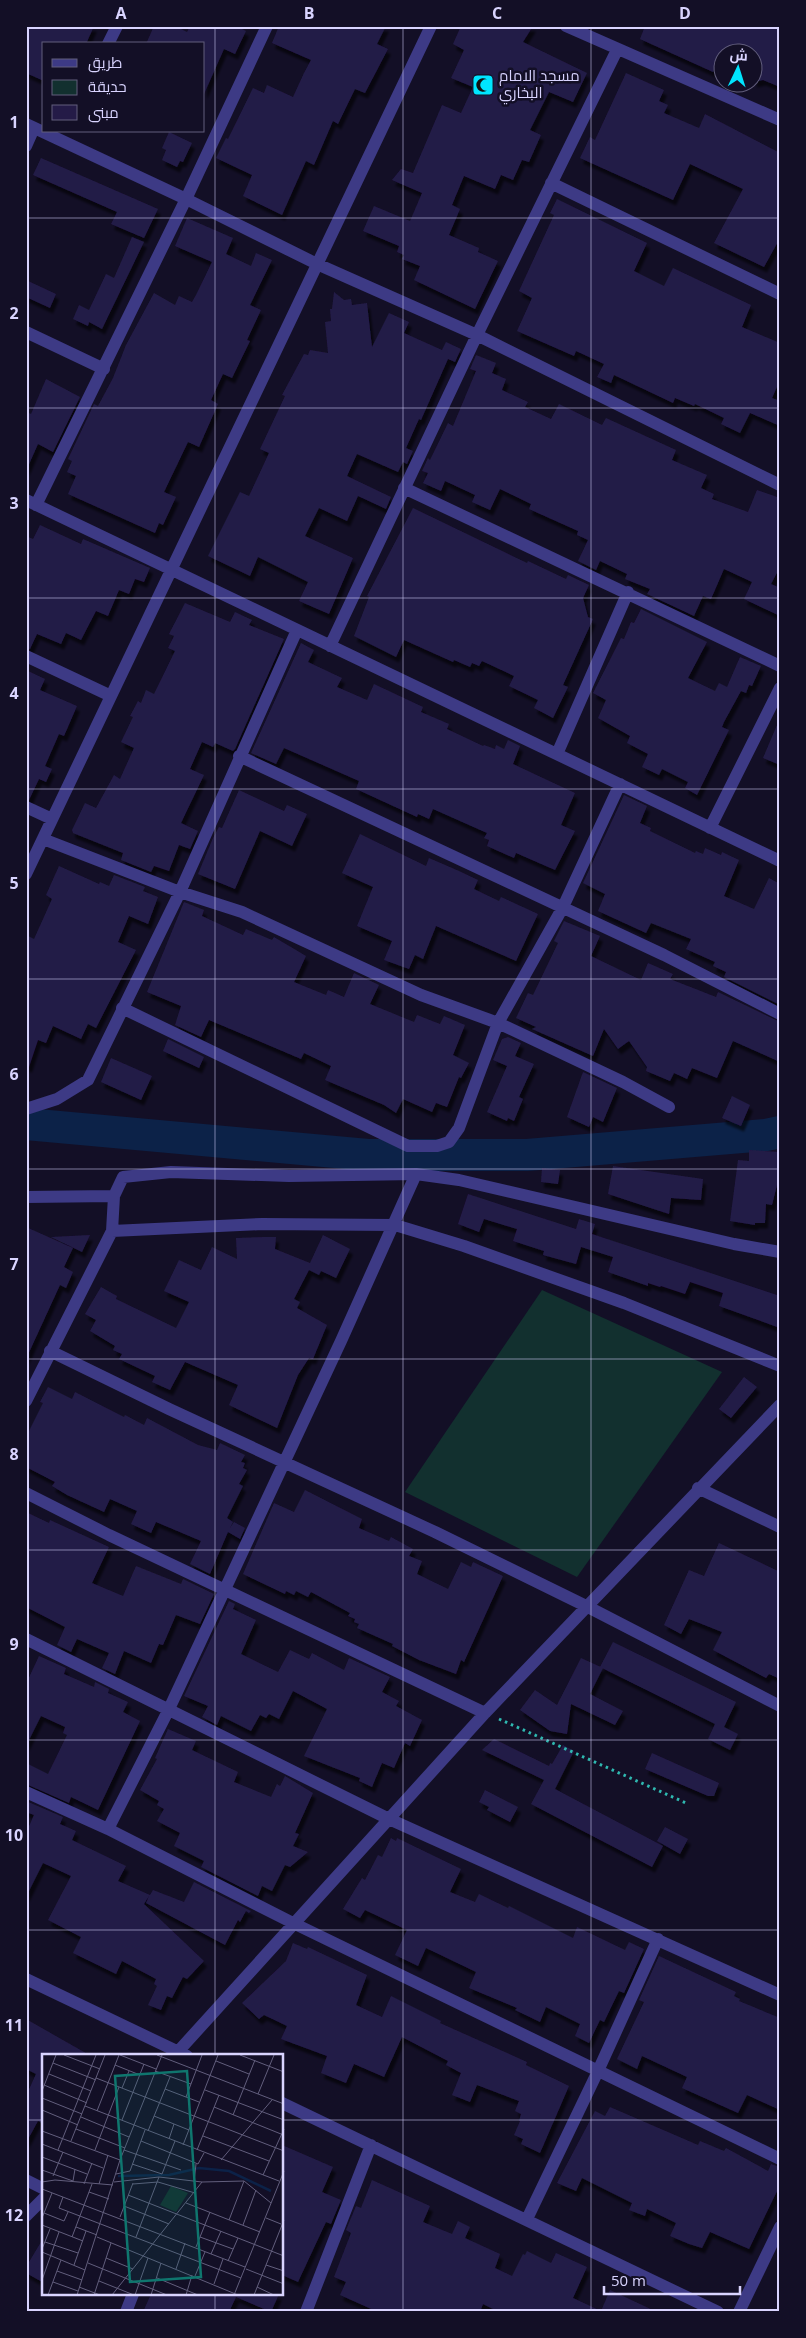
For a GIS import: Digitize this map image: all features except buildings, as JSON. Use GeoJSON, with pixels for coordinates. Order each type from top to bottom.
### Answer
{"type":"FeatureCollection","features":[{"type":"Feature","properties":{"kind":"street"},"geometry":{"type":"LineString","coordinates":[[109,42],[117,26]]}},
{"type":"Feature","properties":{"kind":"street"},"geometry":{"type":"LineString","coordinates":[[267,26],[104,369],[31,503],[780,861]]}},
{"type":"Feature","properties":{"kind":"street"},"geometry":{"type":"LineString","coordinates":[[26,874],[431,26]]}},
{"type":"Feature","properties":{"kind":"street"},"geometry":{"type":"LineString","coordinates":[[566,26],[780,120]]}},
{"type":"Feature","properties":{"kind":"street"},"geometry":{"type":"LineString","coordinates":[[330,646],[477,335],[617,50]]}},
{"type":"Feature","properties":{"kind":"street"},"geometry":{"type":"LineString","coordinates":[[26,146],[30,126]]}},
{"type":"Feature","properties":{"kind":"street"},"geometry":{"type":"LineString","coordinates":[[51,132],[65,136],[186,199],[318,264],[477,335],[780,485]]}},
{"type":"Feature","properties":{"kind":"street"},"geometry":{"type":"LineString","coordinates":[[551,183],[779,291]]}},
{"type":"Feature","properties":{"kind":"street"},"geometry":{"type":"LineString","coordinates":[[26,332],[104,369]]}},
{"type":"Feature","properties":{"kind":"street"},"geometry":{"type":"LineString","coordinates":[[404,488],[628,592],[780,666]]}},
{"type":"Feature","properties":{"kind":"street"},"geometry":{"type":"LineString","coordinates":[[557,754],[628,592]]}},
{"type":"Feature","properties":{"kind":"street"},"geometry":{"type":"LineString","coordinates":[[26,1109],[57,1100],[88,1080],[180,892],[239,756],[297,630]]}},
{"type":"Feature","properties":{"kind":"street"},"geometry":{"type":"LineString","coordinates":[[26,656],[111,696]]}},
{"type":"Feature","properties":{"kind":"street"},"geometry":{"type":"LineString","coordinates":[[710,828],[780,688]]}},
{"type":"Feature","properties":{"kind":"street"},"geometry":{"type":"LineString","coordinates":[[239,756],[664,954],[780,1014]]}},
{"type":"Feature","properties":{"kind":"street"},"geometry":{"type":"LineString","coordinates":[[122,1008],[408,1146],[424,1147],[449,1142],[459,1128],[498,1023],[563,907],[620,784]]}},
{"type":"Feature","properties":{"kind":"street"},"geometry":{"type":"LineString","coordinates":[[26,807],[52,819]]}},
{"type":"Feature","properties":{"kind":"street"},"geometry":{"type":"LineString","coordinates":[[43,839],[180,892],[242,912],[421,995],[498,1023],[623,1082],[670,1107]]}},
{"type":"Feature","properties":{"kind":"street"},"geometry":{"type":"LineString","coordinates":[[26,1401],[112,1231],[114,1196],[123,1177],[171,1172],[289,1176],[416,1174],[507,1190],[734,1244],[780,1252]]}},
{"type":"Feature","properties":{"kind":"street"},"geometry":{"type":"LineString","coordinates":[[108,1829],[169,1709],[395,1225],[416,1174]]}},
{"type":"Feature","properties":{"kind":"street"},"geometry":{"type":"LineString","coordinates":[[26,1197],[114,1196]]}},
{"type":"Feature","properties":{"kind":"street"},"geometry":{"type":"LineString","coordinates":[[112,1231],[262,1224],[395,1225],[464,1246],[624,1303],[780,1366]]}},
{"type":"Feature","properties":{"kind":"street"},"geometry":{"type":"LineString","coordinates":[[50,1351],[169,1410],[435,1532],[780,1706]]}},
{"type":"Feature","properties":{"kind":"street"},"geometry":{"type":"LineString","coordinates":[[26,1979],[179,2054],[293,1923],[485,1713],[588,1608],[698,1488],[780,1405]]}},
{"type":"Feature","properties":{"kind":"street"},"geometry":{"type":"LineString","coordinates":[[698,1488],[780,1527]]}},
{"type":"Feature","properties":{"kind":"street"},"geometry":{"type":"LineString","coordinates":[[26,1493],[485,1713]]}},
{"type":"Feature","properties":{"kind":"street"},"geometry":{"type":"LineString","coordinates":[[26,1639],[389,1819],[658,1939],[778,1989]]}},
{"type":"Feature","properties":{"kind":"street"},"geometry":{"type":"LineString","coordinates":[[26,1792],[108,1829],[293,1923],[780,2159]]}},
{"type":"Feature","properties":{"kind":"street"},"geometry":{"type":"LineString","coordinates":[[527,2219],[598,2072],[658,1939]]}},
{"type":"Feature","properties":{"kind":"street"},"geometry":{"type":"LineString","coordinates":[[284,2104],[527,2219],[711,2310]]}},
{"type":"Feature","properties":{"kind":"street"},"geometry":{"type":"LineString","coordinates":[[308,2311],[371,2145]]}},
{"type":"Feature","properties":{"kind":"street"},"geometry":{"type":"LineString","coordinates":[[26,2180],[42,2188]]}},
{"type":"Feature","properties":{"kind":"street"},"geometry":{"type":"LineString","coordinates":[[26,2216],[42,2200]]}},
{"type":"Feature","properties":{"kind":"street"},"geometry":{"type":"LineString","coordinates":[[739,2312],[780,2228]]}},
{"type":"Feature","properties":{"kind":"street"},"geometry":{"type":"LineString","coordinates":[[126,2312],[132,2296]]}},
{"type":"Feature","properties":{"kind":"path"},"geometry":{"type":"LineString","coordinates":[[485,1713],[686,1803]]}},
{"type":"Feature","properties":{"kind":"green space"},"geometry":{"type":"Polygon","coordinates":[[[542,1290],[722,1372],[577,1577],[405,1492],[542,1290]]]}},
{"type":"Feature","properties":{"kind":"waterway"},"geometry":{"type":"LineString","coordinates":[[26,1124],[368,1155],[527,1155],[766,1135],[780,1132]]}},
{"type":"Feature","properties":{"kind":"place","name":"مسجد الامام البخاري"},"geometry":{"type":"Point","coordinates":[483,85]}}]}
